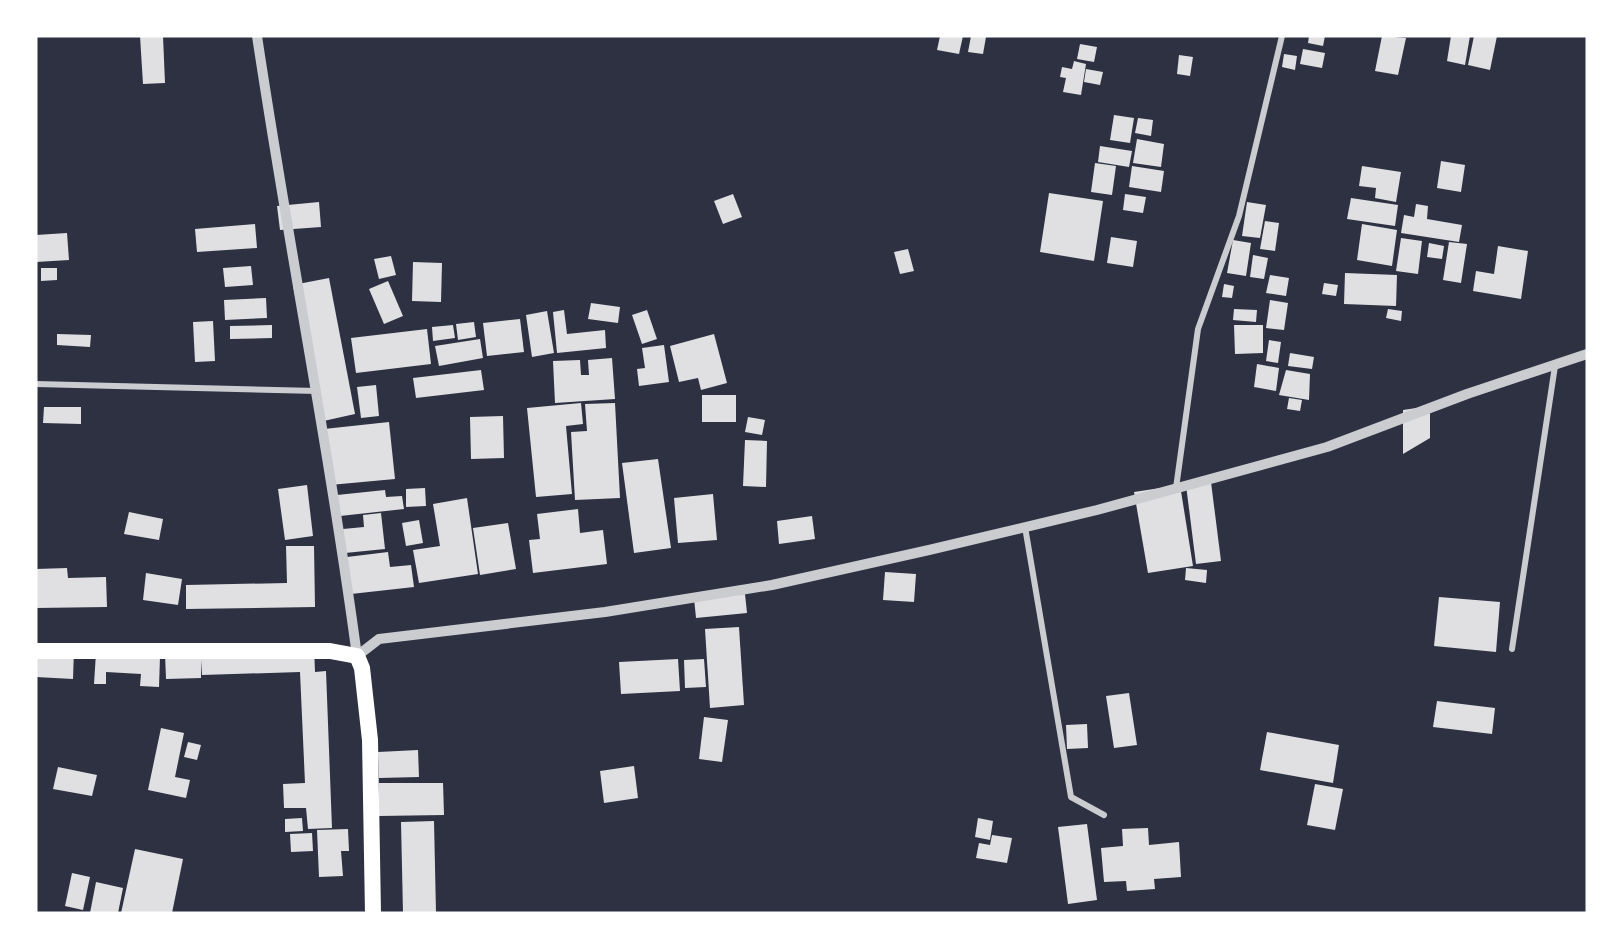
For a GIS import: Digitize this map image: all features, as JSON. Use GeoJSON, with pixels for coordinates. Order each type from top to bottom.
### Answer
{"type":"FeatureCollection","features":[{"type":"Feature","properties":{"kind":"highway"},"geometry":{"type":"LineString","coordinates":[[36,651],[330,651],[357,656],[362,668],[370,740],[373,913]]}},
{"type":"Feature","properties":{"kind":"street"},"geometry":{"type":"LineString","coordinates":[[257,36],[279,180],[318,391],[357,656],[380,639],[604,612],[772,585],[1025,527],[1327,447],[1467,394],[1587,354]]}},
{"type":"Feature","properties":{"kind":"street"},"geometry":{"type":"LineString","coordinates":[[1176,488],[1198,329],[1239,216],[1282,36]]}},
{"type":"Feature","properties":{"kind":"street"},"geometry":{"type":"LineString","coordinates":[[1512,649],[1555,366]]}},
{"type":"Feature","properties":{"kind":"street"},"geometry":{"type":"LineString","coordinates":[[36,384],[318,391]]}},
{"type":"Feature","properties":{"kind":"street"},"geometry":{"type":"LineString","coordinates":[[1025,527],[1071,797],[1104,815]]}},
{"type":"Feature","properties":{"kind":"building"},"geometry":{"type":"Polygon","coordinates":[[[140,36],[163,36],[165,83],[143,84],[140,36]]]}},
{"type":"Feature","properties":{"kind":"building"},"geometry":{"type":"Polygon","coordinates":[[[940,36],[963,36],[959,54],[937,50],[940,36]]]}},
{"type":"Feature","properties":{"kind":"building"},"geometry":{"type":"Polygon","coordinates":[[[971,36],[986,37],[983,54],[968,52],[971,36]]]}},
{"type":"Feature","properties":{"kind":"building"},"geometry":{"type":"Polygon","coordinates":[[[1309,36],[1325,36],[1323,46],[1308,43],[1309,36]]]}},
{"type":"Feature","properties":{"kind":"building"},"geometry":{"type":"Polygon","coordinates":[[[1382,36],[1406,38],[1398,75],[1375,71],[1382,36]]]}},
{"type":"Feature","properties":{"kind":"building"},"geometry":{"type":"Polygon","coordinates":[[[1451,36],[1470,36],[1465,65],[1447,61],[1451,36]]]}},
{"type":"Feature","properties":{"kind":"building"},"geometry":{"type":"Polygon","coordinates":[[[1474,36],[1497,36],[1490,70],[1468,65],[1474,36]]]}},
{"type":"Feature","properties":{"kind":"building"},"geometry":{"type":"Polygon","coordinates":[[[1080,44],[1097,47],[1094,62],[1077,59],[1080,44]]]}},
{"type":"Feature","properties":{"kind":"building"},"geometry":{"type":"Polygon","coordinates":[[[1303,49],[1325,53],[1322,68],[1300,64],[1303,49]]]}},
{"type":"Feature","properties":{"kind":"building"},"geometry":{"type":"Polygon","coordinates":[[[1284,54],[1297,56],[1295,70],[1282,67],[1284,54]]]}},
{"type":"Feature","properties":{"kind":"building"},"geometry":{"type":"Polygon","coordinates":[[[1179,55],[1193,57],[1190,76],[1177,74],[1179,55]]]}},
{"type":"Feature","properties":{"kind":"building"},"geometry":{"type":"Polygon","coordinates":[[[1074,61],[1086,64],[1081,95],[1063,92],[1066,78],[1060,77],[1062,67],[1072,69],[1074,61]]]}},
{"type":"Feature","properties":{"kind":"building"},"geometry":{"type":"Polygon","coordinates":[[[1086,69],[1103,72],[1100,85],[1084,82],[1086,69]]]}},
{"type":"Feature","properties":{"kind":"building"},"geometry":{"type":"Polygon","coordinates":[[[1114,115],[1134,118],[1130,143],[1110,140],[1114,115]]]}},
{"type":"Feature","properties":{"kind":"building"},"geometry":{"type":"Polygon","coordinates":[[[1138,118],[1153,120],[1151,136],[1135,133],[1138,118]]]}},
{"type":"Feature","properties":{"kind":"building"},"geometry":{"type":"Polygon","coordinates":[[[1137,139],[1164,144],[1161,167],[1133,163],[1137,139]]]}},
{"type":"Feature","properties":{"kind":"building"},"geometry":{"type":"Polygon","coordinates":[[[1100,146],[1132,151],[1129,167],[1098,162],[1100,146]]]}},
{"type":"Feature","properties":{"kind":"building"},"geometry":{"type":"Polygon","coordinates":[[[1441,161],[1465,165],[1461,192],[1437,188],[1441,161]]]}},
{"type":"Feature","properties":{"kind":"building"},"geometry":{"type":"Polygon","coordinates":[[[1095,163],[1116,166],[1112,195],[1091,192],[1095,163]]]}},
{"type":"Feature","properties":{"kind":"building"},"geometry":{"type":"Polygon","coordinates":[[[1132,166],[1164,171],[1161,192],[1129,187],[1132,166]]]}},
{"type":"Feature","properties":{"kind":"building"},"geometry":{"type":"Polygon","coordinates":[[[1362,166],[1401,172],[1396,202],[1375,198],[1376,188],[1359,186],[1362,166]]]}},
{"type":"Feature","properties":{"kind":"building"},"geometry":{"type":"Polygon","coordinates":[[[1049,193],[1103,201],[1094,261],[1040,252],[1049,193]]]}},
{"type":"Feature","properties":{"kind":"building"},"geometry":{"type":"Polygon","coordinates":[[[733,194],[742,217],[723,224],[714,201],[733,194]]]}},
{"type":"Feature","properties":{"kind":"building"},"geometry":{"type":"Polygon","coordinates":[[[1125,194],[1146,197],[1143,213],[1123,210],[1125,194]]]}},
{"type":"Feature","properties":{"kind":"building"},"geometry":{"type":"Polygon","coordinates":[[[1351,198],[1398,205],[1395,226],[1347,219],[1351,198]]]}},
{"type":"Feature","properties":{"kind":"building"},"geometry":{"type":"Polygon","coordinates":[[[319,202],[321,227],[280,230],[277,206],[319,202]]]}},
{"type":"Feature","properties":{"kind":"building"},"geometry":{"type":"Polygon","coordinates":[[[1247,202],[1266,205],[1260,238],[1242,236],[1247,202]]]}},
{"type":"Feature","properties":{"kind":"building"},"geometry":{"type":"Polygon","coordinates":[[[1416,204],[1428,206],[1427,219],[1462,225],[1459,242],[1401,233],[1404,215],[1414,217],[1416,204]]]}},
{"type":"Feature","properties":{"kind":"building"},"geometry":{"type":"Polygon","coordinates":[[[1265,221],[1279,223],[1275,251],[1260,249],[1265,221]]]}},
{"type":"Feature","properties":{"kind":"building"},"geometry":{"type":"Polygon","coordinates":[[[255,224],[257,248],[197,252],[195,229],[255,224]]]}},
{"type":"Feature","properties":{"kind":"building"},"geometry":{"type":"Polygon","coordinates":[[[1362,224],[1397,230],[1392,266],[1357,260],[1362,224]]]}},
{"type":"Feature","properties":{"kind":"building"},"geometry":{"type":"Polygon","coordinates":[[[67,233],[69,260],[36,262],[36,235],[67,233]]]}},
{"type":"Feature","properties":{"kind":"building"},"geometry":{"type":"Polygon","coordinates":[[[1111,237],[1137,241],[1133,267],[1107,263],[1111,237]]]}},
{"type":"Feature","properties":{"kind":"building"},"geometry":{"type":"Polygon","coordinates":[[[1401,238],[1422,241],[1418,274],[1396,271],[1401,238]]]}},
{"type":"Feature","properties":{"kind":"building"},"geometry":{"type":"Polygon","coordinates":[[[1233,240],[1251,243],[1246,276],[1227,273],[1233,240]]]}},
{"type":"Feature","properties":{"kind":"building"},"geometry":{"type":"Polygon","coordinates":[[[1449,242],[1467,244],[1461,283],[1443,280],[1449,242]]]}},
{"type":"Feature","properties":{"kind":"building"},"geometry":{"type":"Polygon","coordinates":[[[1429,243],[1444,246],[1442,259],[1427,257],[1429,243]]]}},
{"type":"Feature","properties":{"kind":"building"},"geometry":{"type":"Polygon","coordinates":[[[1498,246],[1528,251],[1521,299],[1473,291],[1476,271],[1494,274],[1498,246]]]}},
{"type":"Feature","properties":{"kind":"building"},"geometry":{"type":"Polygon","coordinates":[[[908,249],[914,271],[900,274],[894,252],[908,249]]]}},
{"type":"Feature","properties":{"kind":"building"},"geometry":{"type":"Polygon","coordinates":[[[1253,255],[1268,258],[1264,279],[1250,277],[1253,255]]]}},
{"type":"Feature","properties":{"kind":"building"},"geometry":{"type":"Polygon","coordinates":[[[391,256],[396,275],[379,279],[374,259],[391,256]]]}},
{"type":"Feature","properties":{"kind":"building"},"geometry":{"type":"Polygon","coordinates":[[[413,262],[442,263],[441,302],[412,301],[413,262]]]}},
{"type":"Feature","properties":{"kind":"building"},"geometry":{"type":"Polygon","coordinates":[[[251,266],[253,285],[225,287],[223,268],[251,266]]]}},
{"type":"Feature","properties":{"kind":"building"},"geometry":{"type":"Polygon","coordinates":[[[41,268],[57,268],[57,280],[41,281],[41,268]]]}},
{"type":"Feature","properties":{"kind":"building"},"geometry":{"type":"Polygon","coordinates":[[[1345,273],[1397,275],[1396,306],[1344,304],[1345,273]]]}},
{"type":"Feature","properties":{"kind":"building"},"geometry":{"type":"Polygon","coordinates":[[[1270,275],[1289,278],[1286,296],[1266,293],[1270,275]]]}},
{"type":"Feature","properties":{"kind":"building"},"geometry":{"type":"Polygon","coordinates":[[[329,278],[355,414],[319,422],[293,285],[329,278]]]}},
{"type":"Feature","properties":{"kind":"building"},"geometry":{"type":"Polygon","coordinates":[[[388,281],[403,316],[384,324],[369,289],[388,281]]]}},
{"type":"Feature","properties":{"kind":"building"},"geometry":{"type":"Polygon","coordinates":[[[1324,283],[1338,285],[1336,296],[1322,294],[1324,283]]]}},
{"type":"Feature","properties":{"kind":"building"},"geometry":{"type":"Polygon","coordinates":[[[1224,284],[1234,286],[1232,298],[1222,297],[1224,284]]]}},
{"type":"Feature","properties":{"kind":"building"},"geometry":{"type":"Polygon","coordinates":[[[266,298],[267,318],[225,320],[224,300],[266,298]]]}},
{"type":"Feature","properties":{"kind":"building"},"geometry":{"type":"Polygon","coordinates":[[[1270,300],[1288,303],[1284,330],[1266,328],[1270,300]]]}},
{"type":"Feature","properties":{"kind":"building"},"geometry":{"type":"Polygon","coordinates":[[[591,303],[620,307],[618,323],[588,319],[591,303]]]}},
{"type":"Feature","properties":{"kind":"building"},"geometry":{"type":"Polygon","coordinates":[[[1234,309],[1257,310],[1256,322],[1233,320],[1234,309]]]}},
{"type":"Feature","properties":{"kind":"building"},"geometry":{"type":"Polygon","coordinates":[[[1388,309],[1402,311],[1401,321],[1386,318],[1388,309]]]}},
{"type":"Feature","properties":{"kind":"building"},"geometry":{"type":"Polygon","coordinates":[[[564,310],[567,334],[605,330],[606,348],[557,353],[553,312],[564,310]]]}},
{"type":"Feature","properties":{"kind":"building"},"geometry":{"type":"Polygon","coordinates":[[[647,310],[657,339],[642,344],[632,315],[647,310]]]}},
{"type":"Feature","properties":{"kind":"building"},"geometry":{"type":"Polygon","coordinates":[[[547,311],[554,353],[532,357],[526,315],[547,311]]]}},
{"type":"Feature","properties":{"kind":"building"},"geometry":{"type":"Polygon","coordinates":[[[520,319],[524,352],[487,356],[483,323],[520,319]]]}},
{"type":"Feature","properties":{"kind":"building"},"geometry":{"type":"Polygon","coordinates":[[[213,321],[215,361],[195,362],[193,322],[213,321]]]}},
{"type":"Feature","properties":{"kind":"building"},"geometry":{"type":"Polygon","coordinates":[[[474,322],[476,337],[458,340],[456,324],[474,322]]]}},
{"type":"Feature","properties":{"kind":"building"},"geometry":{"type":"Polygon","coordinates":[[[272,325],[272,338],[230,339],[230,326],[272,325]]]}},
{"type":"Feature","properties":{"kind":"building"},"geometry":{"type":"Polygon","coordinates":[[[453,325],[455,338],[433,341],[432,327],[453,325]]]}},
{"type":"Feature","properties":{"kind":"building"},"geometry":{"type":"Polygon","coordinates":[[[1234,325],[1263,325],[1263,353],[1235,354],[1234,325]]]}},
{"type":"Feature","properties":{"kind":"building"},"geometry":{"type":"Polygon","coordinates":[[[427,329],[431,364],[356,373],[351,338],[427,329]]]}},
{"type":"Feature","properties":{"kind":"building"},"geometry":{"type":"Polygon","coordinates":[[[57,334],[91,335],[90,347],[57,345],[57,334]]]}},
{"type":"Feature","properties":{"kind":"building"},"geometry":{"type":"Polygon","coordinates":[[[714,334],[727,383],[701,390],[698,378],[679,382],[670,346],[714,334]]]}},
{"type":"Feature","properties":{"kind":"building"},"geometry":{"type":"Polygon","coordinates":[[[480,339],[483,358],[439,366],[435,346],[480,339]]]}},
{"type":"Feature","properties":{"kind":"building"},"geometry":{"type":"Polygon","coordinates":[[[1269,340],[1281,342],[1278,363],[1266,361],[1269,340]]]}},
{"type":"Feature","properties":{"kind":"building"},"geometry":{"type":"Polygon","coordinates":[[[664,345],[669,382],[639,386],[637,369],[645,368],[642,348],[664,345]]]}},
{"type":"Feature","properties":{"kind":"building"},"geometry":{"type":"Polygon","coordinates":[[[1290,353],[1314,357],[1312,369],[1288,366],[1290,353]]]}},
{"type":"Feature","properties":{"kind":"building"},"geometry":{"type":"Polygon","coordinates":[[[612,358],[615,399],[555,403],[553,361],[580,360],[581,375],[589,375],[588,360],[612,358]]]}},
{"type":"Feature","properties":{"kind":"building"},"geometry":{"type":"Polygon","coordinates":[[[1257,364],[1279,368],[1276,391],[1254,387],[1257,364]]]}},
{"type":"Feature","properties":{"kind":"building"},"geometry":{"type":"Polygon","coordinates":[[[481,370],[484,390],[416,398],[413,378],[481,370]]]}},
{"type":"Feature","properties":{"kind":"building"},"geometry":{"type":"Polygon","coordinates":[[[1286,370],[1310,374],[1309,400],[1279,395],[1286,370]]]}},
{"type":"Feature","properties":{"kind":"building"},"geometry":{"type":"Polygon","coordinates":[[[376,385],[379,416],[361,418],[357,387],[376,385]]]}},
{"type":"Feature","properties":{"kind":"building"},"geometry":{"type":"Polygon","coordinates":[[[702,395],[736,395],[736,422],[702,422],[702,395]]]}},
{"type":"Feature","properties":{"kind":"building"},"geometry":{"type":"Polygon","coordinates":[[[1289,398],[1302,400],[1300,411],[1287,409],[1289,398]]]}},
{"type":"Feature","properties":{"kind":"building"},"geometry":{"type":"Polygon","coordinates":[[[581,403],[583,424],[566,426],[572,494],[536,497],[527,408],[581,403]]]}},
{"type":"Feature","properties":{"kind":"building"},"geometry":{"type":"Polygon","coordinates":[[[615,403],[620,498],[575,500],[571,432],[587,431],[585,404],[615,403]]]}},
{"type":"Feature","properties":{"kind":"building"},"geometry":{"type":"Polygon","coordinates":[[[1430,406],[1430,438],[1403,454],[1403,410],[1430,406]]]}},
{"type":"Feature","properties":{"kind":"building"},"geometry":{"type":"Polygon","coordinates":[[[44,407],[81,407],[81,424],[43,423],[44,407]]]}},
{"type":"Feature","properties":{"kind":"building"},"geometry":{"type":"Polygon","coordinates":[[[503,416],[504,458],[471,459],[470,417],[503,416]]]}},
{"type":"Feature","properties":{"kind":"building"},"geometry":{"type":"Polygon","coordinates":[[[748,417],[765,420],[762,435],[745,432],[748,417]]]}},
{"type":"Feature","properties":{"kind":"building"},"geometry":{"type":"Polygon","coordinates":[[[389,422],[395,479],[330,485],[324,429],[389,422]]]}},
{"type":"Feature","properties":{"kind":"building"},"geometry":{"type":"Polygon","coordinates":[[[745,440],[767,441],[766,487],[743,486],[745,440]]]}},
{"type":"Feature","properties":{"kind":"building"},"geometry":{"type":"Polygon","coordinates":[[[658,459],[671,548],[634,553],[622,463],[658,459]]]}},
{"type":"Feature","properties":{"kind":"building"},"geometry":{"type":"Polygon","coordinates":[[[1211,482],[1221,561],[1196,564],[1186,485],[1211,482]]]}},
{"type":"Feature","properties":{"kind":"building"},"geometry":{"type":"Polygon","coordinates":[[[307,485],[313,536],[285,540],[278,489],[307,485]]]}},
{"type":"Feature","properties":{"kind":"building"},"geometry":{"type":"Polygon","coordinates":[[[1180,485],[1193,566],[1148,573],[1134,492],[1180,485]]]}},
{"type":"Feature","properties":{"kind":"building"},"geometry":{"type":"Polygon","coordinates":[[[425,488],[426,506],[406,507],[406,489],[425,488]]]}},
{"type":"Feature","properties":{"kind":"building"},"geometry":{"type":"Polygon","coordinates":[[[385,490],[386,497],[402,496],[404,509],[340,516],[337,495],[385,490]]]}},
{"type":"Feature","properties":{"kind":"building"},"geometry":{"type":"Polygon","coordinates":[[[713,494],[717,540],[678,543],[674,498],[713,494]]]}},
{"type":"Feature","properties":{"kind":"building"},"geometry":{"type":"Polygon","coordinates":[[[467,498],[478,574],[419,583],[413,550],[440,546],[433,504],[467,498]]]}},
{"type":"Feature","properties":{"kind":"building"},"geometry":{"type":"Polygon","coordinates":[[[578,509],[580,533],[603,530],[607,564],[533,573],[529,540],[540,539],[537,514],[578,509]]]}},
{"type":"Feature","properties":{"kind":"building"},"geometry":{"type":"Polygon","coordinates":[[[129,512],[163,519],[159,540],[124,534],[129,512]]]}},
{"type":"Feature","properties":{"kind":"building"},"geometry":{"type":"Polygon","coordinates":[[[381,513],[385,549],[345,553],[343,529],[364,527],[363,515],[381,513]]]}},
{"type":"Feature","properties":{"kind":"building"},"geometry":{"type":"Polygon","coordinates":[[[812,516],[815,539],[779,544],[777,521],[812,516]]]}},
{"type":"Feature","properties":{"kind":"building"},"geometry":{"type":"Polygon","coordinates":[[[419,520],[423,543],[406,546],[402,523],[419,520]]]}},
{"type":"Feature","properties":{"kind":"building"},"geometry":{"type":"Polygon","coordinates":[[[508,523],[516,569],[480,575],[473,528],[508,523]]]}},
{"type":"Feature","properties":{"kind":"building"},"geometry":{"type":"Polygon","coordinates":[[[286,546],[314,546],[315,607],[186,609],[186,585],[287,583],[286,546]]]}},
{"type":"Feature","properties":{"kind":"building"},"geometry":{"type":"Polygon","coordinates":[[[388,552],[390,567],[411,565],[414,587],[351,594],[347,557],[388,552]]]}},
{"type":"Feature","properties":{"kind":"building"},"geometry":{"type":"Polygon","coordinates":[[[67,568],[68,578],[106,577],[107,607],[36,608],[36,569],[67,568]]]}},
{"type":"Feature","properties":{"kind":"building"},"geometry":{"type":"Polygon","coordinates":[[[1186,568],[1207,570],[1206,583],[1185,580],[1186,568]]]}},
{"type":"Feature","properties":{"kind":"building"},"geometry":{"type":"Polygon","coordinates":[[[885,572],[916,574],[914,602],[883,600],[885,572]]]}},
{"type":"Feature","properties":{"kind":"building"},"geometry":{"type":"Polygon","coordinates":[[[146,573],[182,579],[178,605],[143,600],[146,573]]]}},
{"type":"Feature","properties":{"kind":"building"},"geometry":{"type":"Polygon","coordinates":[[[745,594],[747,613],[696,618],[694,598],[745,594]]]}},
{"type":"Feature","properties":{"kind":"building"},"geometry":{"type":"Polygon","coordinates":[[[1439,597],[1500,602],[1496,652],[1434,646],[1439,597]]]}},
{"type":"Feature","properties":{"kind":"building"},"geometry":{"type":"Polygon","coordinates":[[[739,627],[744,705],[710,708],[705,629],[739,627]]]}},
{"type":"Feature","properties":{"kind":"building"},"geometry":{"type":"Polygon","coordinates":[[[37,647],[74,649],[73,679],[36,677],[37,647]]]}},
{"type":"Feature","properties":{"kind":"building"},"geometry":{"type":"Polygon","coordinates":[[[314,647],[315,672],[326,671],[332,828],[308,829],[306,808],[284,808],[283,784],[305,783],[300,672],[202,675],[201,660],[201,678],[166,679],[165,654],[314,647]]]}},
{"type":"Feature","properties":{"kind":"building"},"geometry":{"type":"Polygon","coordinates":[[[96,653],[160,657],[159,687],[140,686],[141,674],[106,672],[106,684],[94,684],[96,653]]]}},
{"type":"Feature","properties":{"kind":"building"},"geometry":{"type":"Polygon","coordinates":[[[678,659],[680,691],[621,694],[619,662],[678,659]]]}},
{"type":"Feature","properties":{"kind":"building"},"geometry":{"type":"Polygon","coordinates":[[[704,659],[706,687],[685,688],[684,660],[704,659]]]}},
{"type":"Feature","properties":{"kind":"building"},"geometry":{"type":"Polygon","coordinates":[[[1129,693],[1137,745],[1114,748],[1106,696],[1129,693]]]}},
{"type":"Feature","properties":{"kind":"building"},"geometry":{"type":"Polygon","coordinates":[[[1437,701],[1495,708],[1492,734],[1433,727],[1437,701]]]}},
{"type":"Feature","properties":{"kind":"building"},"geometry":{"type":"Polygon","coordinates":[[[704,717],[728,720],[722,762],[699,759],[704,717]]]}},
{"type":"Feature","properties":{"kind":"building"},"geometry":{"type":"Polygon","coordinates":[[[1087,724],[1088,748],[1067,749],[1066,725],[1087,724]]]}},
{"type":"Feature","properties":{"kind":"building"},"geometry":{"type":"Polygon","coordinates":[[[161,728],[184,733],[175,777],[190,780],[186,798],[148,790],[161,728]]]}},
{"type":"Feature","properties":{"kind":"building"},"geometry":{"type":"Polygon","coordinates":[[[1267,732],[1339,745],[1333,783],[1260,770],[1267,732]]]}},
{"type":"Feature","properties":{"kind":"building"},"geometry":{"type":"Polygon","coordinates":[[[188,742],[201,745],[197,760],[184,757],[188,742]]]}},
{"type":"Feature","properties":{"kind":"building"},"geometry":{"type":"Polygon","coordinates":[[[418,750],[419,777],[379,778],[378,752],[418,750]]]}},
{"type":"Feature","properties":{"kind":"building"},"geometry":{"type":"Polygon","coordinates":[[[634,766],[638,798],[604,803],[600,771],[634,766]]]}},
{"type":"Feature","properties":{"kind":"building"},"geometry":{"type":"Polygon","coordinates":[[[58,767],[97,775],[92,796],[53,789],[58,767]]]}},
{"type":"Feature","properties":{"kind":"building"},"geometry":{"type":"Polygon","coordinates":[[[379,783],[443,783],[444,815],[379,816],[379,783]]]}},
{"type":"Feature","properties":{"kind":"building"},"geometry":{"type":"Polygon","coordinates":[[[1315,784],[1343,789],[1335,830],[1307,825],[1315,784]]]}},
{"type":"Feature","properties":{"kind":"building"},"geometry":{"type":"Polygon","coordinates":[[[302,818],[303,831],[285,832],[285,819],[302,818]]]}},
{"type":"Feature","properties":{"kind":"building"},"geometry":{"type":"Polygon","coordinates":[[[978,818],[993,821],[990,840],[975,837],[978,818]]]}},
{"type":"Feature","properties":{"kind":"building"},"geometry":{"type":"Polygon","coordinates":[[[434,821],[436,913],[403,913],[401,822],[434,821]]]}},
{"type":"Feature","properties":{"kind":"building"},"geometry":{"type":"Polygon","coordinates":[[[1087,824],[1097,900],[1068,904],[1058,827],[1087,824]]]}},
{"type":"Feature","properties":{"kind":"building"},"geometry":{"type":"Polygon","coordinates":[[[1148,828],[1149,845],[1179,842],[1181,877],[1154,879],[1155,889],[1127,891],[1126,881],[1104,882],[1101,848],[1123,846],[1122,829],[1148,828]]]}},
{"type":"Feature","properties":{"kind":"building"},"geometry":{"type":"Polygon","coordinates":[[[348,829],[349,851],[341,851],[343,876],[319,877],[317,830],[348,829]]]}},
{"type":"Feature","properties":{"kind":"building"},"geometry":{"type":"Polygon","coordinates":[[[312,833],[313,851],[291,852],[290,834],[312,833]]]}},
{"type":"Feature","properties":{"kind":"building"},"geometry":{"type":"Polygon","coordinates":[[[992,835],[1012,838],[1007,863],[976,858],[979,843],[990,845],[992,835]]]}},
{"type":"Feature","properties":{"kind":"building"},"geometry":{"type":"Polygon","coordinates":[[[135,849],[183,859],[172,913],[121,913],[135,849]]]}},
{"type":"Feature","properties":{"kind":"building"},"geometry":{"type":"Polygon","coordinates":[[[72,873],[90,877],[83,910],[65,906],[72,873]]]}},
{"type":"Feature","properties":{"kind":"building"},"geometry":{"type":"Polygon","coordinates":[[[96,882],[123,888],[118,913],[90,913],[96,882]]]}}]}
